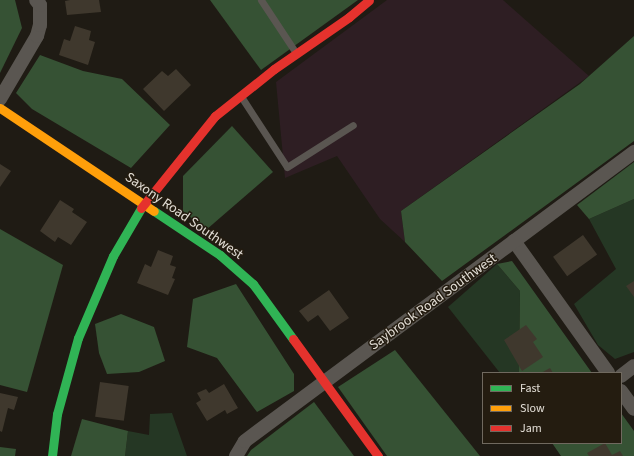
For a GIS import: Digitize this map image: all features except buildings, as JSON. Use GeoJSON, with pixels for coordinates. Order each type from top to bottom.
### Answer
{"type":"FeatureCollection","features":[{"type":"Feature","properties":{"kind":"street"},"geometry":{"type":"LineString","coordinates":[[0,99],[37,36],[40,25],[40,5],[36,0]]}},
{"type":"Feature","properties":{"kind":"street"},"geometry":{"type":"LineString","coordinates":[[52,456],[57,414],[78,338],[113,256],[144,204],[215,116],[296,54],[349,17],[369,0]]}},
{"type":"Feature","properties":{"kind":"street","name":"Saxony Road Southwest"},"geometry":{"type":"LineString","coordinates":[[0,108],[220,255],[253,284],[378,456]]}},
{"type":"Feature","properties":{"kind":"street","name":"Saybrook Road Southwest"},"geometry":{"type":"LineString","coordinates":[[236,456],[245,441],[634,152]]}},
{"type":"Feature","properties":{"kind":"street"},"geometry":{"type":"LineString","coordinates":[[514,241],[607,372]]}},
{"type":"Feature","properties":{"kind":"street"},"geometry":{"type":"LineString","coordinates":[[622,375],[634,366]]}},
{"type":"Feature","properties":{"kind":"street"},"geometry":{"type":"LineString","coordinates":[[622,392],[634,409]]}},
{"type":"Feature","properties":{"kind":"lane"},"geometry":{"type":"LineString","coordinates":[[265,1],[296,54]]}},
{"type":"Feature","properties":{"kind":"lane"},"geometry":{"type":"LineString","coordinates":[[240,96],[287,167],[354,125]]}},
{"type":"Feature","properties":{"kind":"shaded area"},"geometry":{"type":"Polygon","coordinates":[[[387,0],[503,0],[589,76],[401,211],[405,242],[380,219],[337,156],[285,178],[276,82],[387,0]]]}},
{"type":"Feature","properties":{"kind":"green space"},"geometry":{"type":"Polygon","coordinates":[[[0,0],[15,0],[22,28],[0,73],[0,0]]]}},
{"type":"Feature","properties":{"kind":"green space"},"geometry":{"type":"Polygon","coordinates":[[[210,0],[358,0],[261,70],[210,0]]]}},
{"type":"Feature","properties":{"kind":"green space"},"geometry":{"type":"Polygon","coordinates":[[[634,36],[634,141],[442,281],[405,242],[401,211],[580,84],[634,36]]]}},
{"type":"Feature","properties":{"kind":"green space"},"geometry":{"type":"Polygon","coordinates":[[[40,55],[83,71],[122,79],[170,125],[131,168],[32,109],[16,93],[40,55]]]}},
{"type":"Feature","properties":{"kind":"green space"},"geometry":{"type":"Polygon","coordinates":[[[232,126],[273,172],[206,230],[183,211],[183,176],[232,126]]]}},
{"type":"Feature","properties":{"kind":"green space"},"geometry":{"type":"Polygon","coordinates":[[[634,162],[634,199],[589,219],[577,205],[634,162]]]}},
{"type":"Feature","properties":{"kind":"green space"},"geometry":{"type":"Polygon","coordinates":[[[634,199],[634,352],[615,359],[598,345],[574,304],[616,269],[589,219],[634,199]]]}},
{"type":"Feature","properties":{"kind":"green space"},"geometry":{"type":"Polygon","coordinates":[[[0,229],[63,265],[27,392],[0,385],[0,229]]]}},
{"type":"Feature","properties":{"kind":"green space"},"geometry":{"type":"Polygon","coordinates":[[[512,261],[591,372],[519,372],[520,291],[497,264],[512,261]]]}},
{"type":"Feature","properties":{"kind":"green space"},"geometry":{"type":"Polygon","coordinates":[[[497,264],[520,291],[519,372],[499,372],[448,307],[497,264]]]}},
{"type":"Feature","properties":{"kind":"green space"},"geometry":{"type":"Polygon","coordinates":[[[236,284],[294,374],[294,391],[257,412],[217,358],[187,347],[193,299],[236,284]]]}},
{"type":"Feature","properties":{"kind":"green space"},"geometry":{"type":"Polygon","coordinates":[[[121,314],[154,327],[165,361],[139,372],[107,374],[99,353],[95,324],[121,314]]]}},
{"type":"Feature","properties":{"kind":"green space"},"geometry":{"type":"Polygon","coordinates":[[[395,350],[480,456],[387,456],[338,387],[395,350]]]}},
{"type":"Feature","properties":{"kind":"green space"},"geometry":{"type":"Polygon","coordinates":[[[314,402],[354,456],[247,456],[251,450],[314,402]]]}},
{"type":"Feature","properties":{"kind":"green space"},"geometry":{"type":"Polygon","coordinates":[[[172,413],[187,456],[125,456],[128,431],[149,435],[150,414],[172,413]]]}},
{"type":"Feature","properties":{"kind":"green space"},"geometry":{"type":"Polygon","coordinates":[[[622,414],[634,431],[634,456],[561,456],[553,444],[622,444],[622,414]]]}},
{"type":"Feature","properties":{"kind":"green space"},"geometry":{"type":"Polygon","coordinates":[[[82,419],[128,431],[125,456],[71,456],[82,419]]]}},
{"type":"Feature","properties":{"kind":"green space"},"geometry":{"type":"Polygon","coordinates":[[[0,447],[16,449],[15,456],[0,456],[0,447]]]}},
{"type":"Feature","properties":{"kind":"traffic: fast"},"geometry":{"type":"LineString","coordinates":[[52,456],[57,414],[78,338],[113,256],[141,208]]}},
{"type":"Feature","properties":{"kind":"traffic: fast"},"geometry":{"type":"LineString","coordinates":[[154,211],[220,255],[253,284],[293,339]]}},
{"type":"Feature","properties":{"kind":"traffic: slow"},"geometry":{"type":"LineString","coordinates":[[0,108],[154,211]]}},
{"type":"Feature","properties":{"kind":"traffic: jam"},"geometry":{"type":"LineString","coordinates":[[141,208],[215,116],[274,69],[349,17],[369,0]]}},
{"type":"Feature","properties":{"kind":"traffic: jam"},"geometry":{"type":"LineString","coordinates":[[293,339],[378,456]]}}]}
